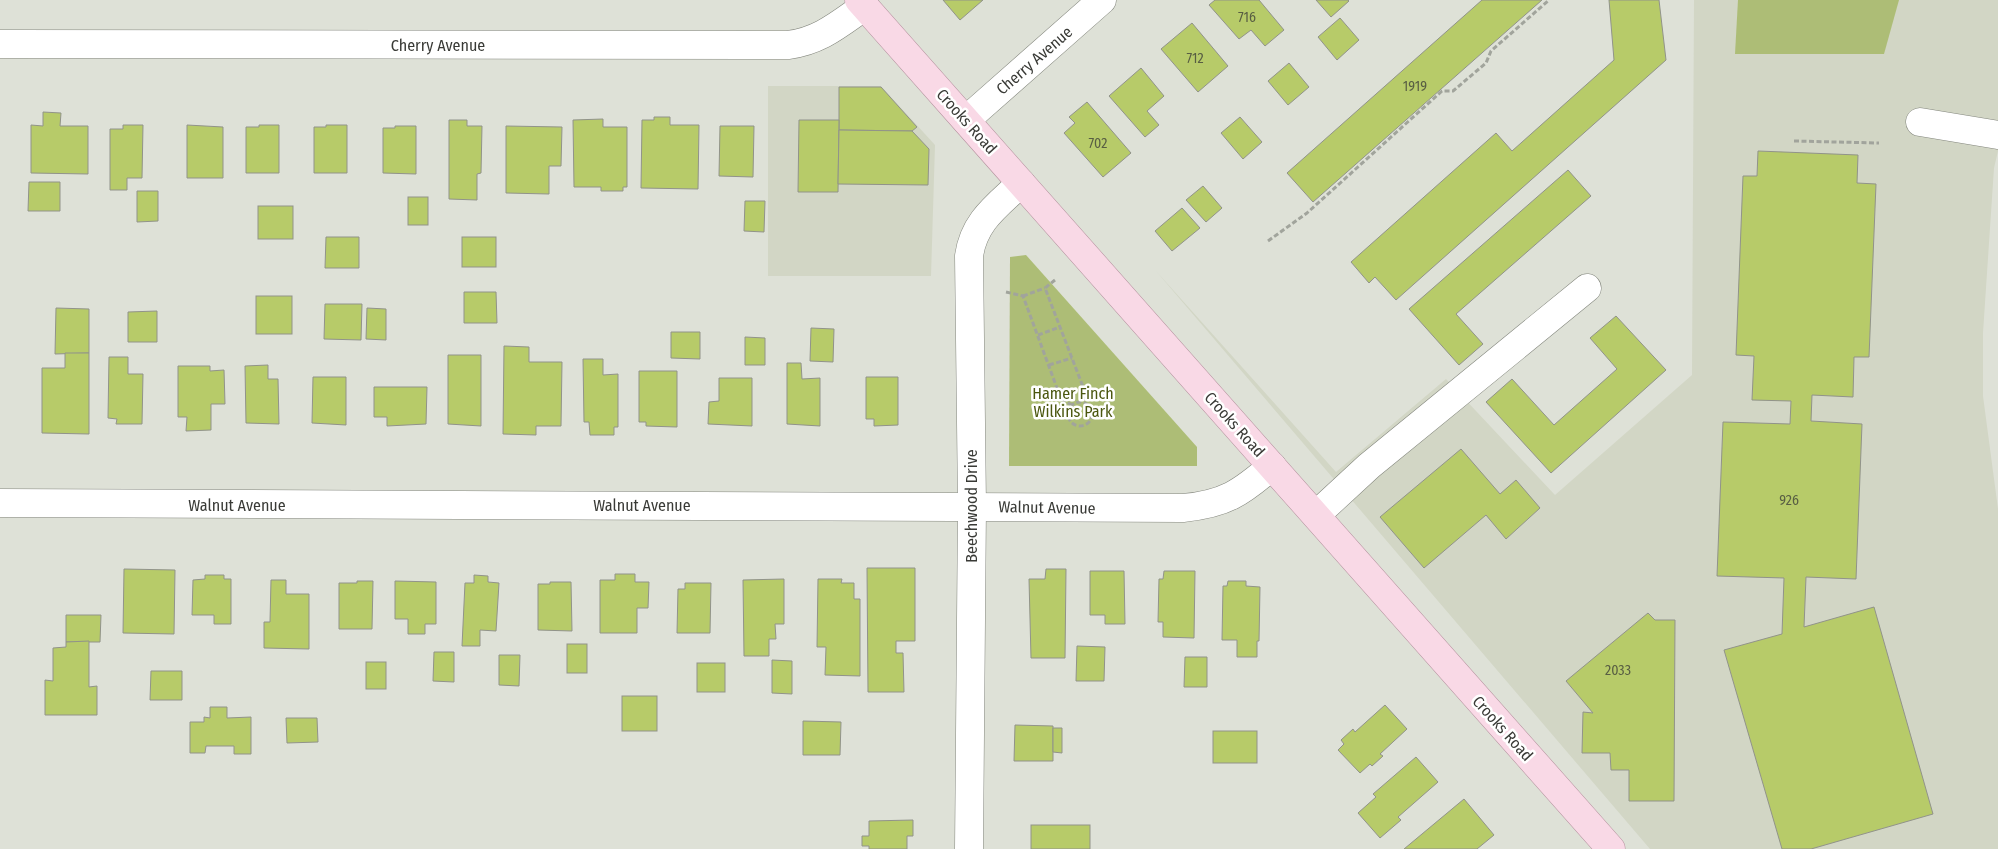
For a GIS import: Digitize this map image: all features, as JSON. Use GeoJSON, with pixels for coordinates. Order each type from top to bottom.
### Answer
{"type":"FeatureCollection","features":[{"type":"Feature","properties":{"kind":"main road","name":"Crooks Road"},"geometry":{"type":"LineString","coordinates":[[862,3],[1611,849]]}},
{"type":"Feature","properties":{"kind":"street","name":"Cherry Avenue"},"geometry":{"type":"LineString","coordinates":[[966,120],[1102,0]]}},
{"type":"Feature","properties":{"kind":"street","name":"Cherry Avenue"},"geometry":{"type":"LineString","coordinates":[[0,44],[788,45],[804,43],[822,36],[862,3]]}},
{"type":"Feature","properties":{"kind":"street"},"geometry":{"type":"LineString","coordinates":[[1920,122],[1998,136]]}},
{"type":"Feature","properties":{"kind":"street","name":"Beechwood Drive"},"geometry":{"type":"LineString","coordinates":[[969,849],[972,506],[969,256],[971,242],[984,219],[1022,183]]}},
{"type":"Feature","properties":{"kind":"street"},"geometry":{"type":"LineString","coordinates":[[1316,515],[1369,466],[1587,288]]}},
{"type":"Feature","properties":{"kind":"street","name":"Walnut Avenue"},"geometry":{"type":"LineString","coordinates":[[0,503],[1183,508],[1207,506],[1225,500],[1241,491],[1272,466]]}},
{"type":"Feature","properties":{"kind":"path"},"geometry":{"type":"LineString","coordinates":[[1268,241],[1307,213],[1442,91],[1453,91],[1486,63],[1491,51],[1549,0]]}},
{"type":"Feature","properties":{"kind":"path"},"geometry":{"type":"LineString","coordinates":[[1794,140],[1879,143]]}},
{"type":"Feature","properties":{"kind":"path"},"geometry":{"type":"LineString","coordinates":[[1006,292],[1023,296],[1045,288],[1055,280]]}},
{"type":"Feature","properties":{"kind":"path"},"geometry":{"type":"LineString","coordinates":[[1045,288],[1084,392],[1085,402],[1093,414],[1087,425],[1072,424],[1068,418],[1068,411],[1072,405],[1078,402],[1085,402]]}},
{"type":"Feature","properties":{"kind":"path"},"geometry":{"type":"LineString","coordinates":[[1023,296],[1061,399],[1072,405]]}},
{"type":"Feature","properties":{"kind":"path"},"geometry":{"type":"LineString","coordinates":[[1038,335],[1060,327]]}},
{"type":"Feature","properties":{"kind":"path"},"geometry":{"type":"LineString","coordinates":[[1049,365],[1072,358]]}},
{"type":"Feature","properties":{"kind":"shaded area"},"geometry":{"type":"Polygon","coordinates":[[[1694,0],[1998,0],[1998,151],[1994,168],[1983,333],[1983,396],[1998,509],[1998,849],[1650,849],[1156,271],[1336,472],[1446,379],[1555,495],[1692,375],[1694,0]]]}},
{"type":"Feature","properties":{"kind":"shaded area"},"geometry":{"type":"Polygon","coordinates":[[[768,86],[881,86],[935,145],[931,276],[768,276],[768,86]]]}},
{"type":"Feature","properties":{"kind":"green space"},"geometry":{"type":"Polygon","coordinates":[[[1738,0],[1899,0],[1884,54],[1735,54],[1738,0]]]}},
{"type":"Feature","properties":{"kind":"green space","name":"Hamer Finch Wilkins Park"},"geometry":{"type":"Polygon","coordinates":[[[1026,255],[1197,447],[1197,466],[1009,466],[1010,257],[1026,255]]]}},
{"type":"Feature","properties":{"kind":"building"},"geometry":{"type":"Polygon","coordinates":[[[943,0],[983,0],[960,20],[943,0]]]}},
{"type":"Feature","properties":{"kind":"building"},"geometry":{"type":"Polygon","coordinates":[[[1215,0],[1259,0],[1284,30],[1265,46],[1251,30],[1239,39],[1209,5],[1215,0]]]}},
{"type":"Feature","properties":{"kind":"building"},"geometry":{"type":"Polygon","coordinates":[[[1316,0],[1348,0],[1349,1],[1331,17],[1316,0]]]}},
{"type":"Feature","properties":{"kind":"building"},"geometry":{"type":"Polygon","coordinates":[[[1482,0],[1542,0],[1313,202],[1287,173],[1482,0]]]}},
{"type":"Feature","properties":{"kind":"building"},"geometry":{"type":"Polygon","coordinates":[[[1609,0],[1659,0],[1666,60],[1396,300],[1375,277],[1369,283],[1351,262],[1496,133],[1512,151],[1614,60],[1609,0]]]}},
{"type":"Feature","properties":{"kind":"building"},"geometry":{"type":"Polygon","coordinates":[[[1340,18],[1359,40],[1337,60],[1318,37],[1340,18]]]}},
{"type":"Feature","properties":{"kind":"building"},"geometry":{"type":"Polygon","coordinates":[[[1192,23],[1228,66],[1198,92],[1161,49],[1192,23]]]}},
{"type":"Feature","properties":{"kind":"building"},"geometry":{"type":"Polygon","coordinates":[[[1289,63],[1309,87],[1288,105],[1268,81],[1289,63]]]}},
{"type":"Feature","properties":{"kind":"building"},"geometry":{"type":"Polygon","coordinates":[[[1141,68],[1164,96],[1147,111],[1159,125],[1145,137],[1109,96],[1141,68]]]}},
{"type":"Feature","properties":{"kind":"building"},"geometry":{"type":"Polygon","coordinates":[[[839,87],[881,87],[917,127],[912,131],[839,130],[839,87]]]}},
{"type":"Feature","properties":{"kind":"building"},"geometry":{"type":"Polygon","coordinates":[[[1087,102],[1131,153],[1103,177],[1064,133],[1075,123],[1069,117],[1087,102]]]}},
{"type":"Feature","properties":{"kind":"building"},"geometry":{"type":"Polygon","coordinates":[[[43,112],[61,113],[60,126],[88,126],[88,174],[31,173],[31,125],[43,126],[43,112]]]}},
{"type":"Feature","properties":{"kind":"building"},"geometry":{"type":"Polygon","coordinates":[[[654,117],[670,117],[670,125],[699,125],[698,189],[641,188],[642,120],[654,120],[654,117]]]}},
{"type":"Feature","properties":{"kind":"building"},"geometry":{"type":"Polygon","coordinates":[[[1240,117],[1262,142],[1243,159],[1221,133],[1240,117]]]}},
{"type":"Feature","properties":{"kind":"building"},"geometry":{"type":"Polygon","coordinates":[[[603,119],[603,127],[627,127],[627,187],[623,187],[623,191],[601,191],[601,187],[574,187],[573,120],[603,119]]]}},
{"type":"Feature","properties":{"kind":"building"},"geometry":{"type":"Polygon","coordinates":[[[449,120],[467,120],[467,126],[482,126],[481,173],[477,174],[477,200],[449,199],[449,120]]]}},
{"type":"Feature","properties":{"kind":"building"},"geometry":{"type":"Polygon","coordinates":[[[799,120],[839,120],[838,192],[798,192],[799,120]]]}},
{"type":"Feature","properties":{"kind":"building"},"geometry":{"type":"Polygon","coordinates":[[[123,125],[143,125],[142,178],[127,178],[127,190],[110,190],[110,129],[123,129],[123,125]]]}},
{"type":"Feature","properties":{"kind":"building"},"geometry":{"type":"Polygon","coordinates":[[[187,125],[223,127],[223,178],[187,178],[187,125]]]}},
{"type":"Feature","properties":{"kind":"building"},"geometry":{"type":"Polygon","coordinates":[[[259,125],[279,125],[279,173],[246,173],[246,127],[259,127],[259,125]]]}},
{"type":"Feature","properties":{"kind":"building"},"geometry":{"type":"Polygon","coordinates":[[[326,125],[347,125],[347,173],[314,173],[314,127],[326,127],[326,125]]]}},
{"type":"Feature","properties":{"kind":"building"},"geometry":{"type":"Polygon","coordinates":[[[395,126],[416,126],[416,174],[383,173],[383,128],[395,128],[395,126]]]}},
{"type":"Feature","properties":{"kind":"building"},"geometry":{"type":"Polygon","coordinates":[[[506,126],[562,127],[561,166],[549,166],[549,194],[506,193],[506,126]]]}},
{"type":"Feature","properties":{"kind":"building"},"geometry":{"type":"Polygon","coordinates":[[[720,126],[754,126],[753,177],[719,176],[720,126]]]}},
{"type":"Feature","properties":{"kind":"building"},"geometry":{"type":"Polygon","coordinates":[[[839,130],[912,131],[929,149],[928,185],[838,184],[839,130]]]}},
{"type":"Feature","properties":{"kind":"building"},"geometry":{"type":"Polygon","coordinates":[[[1758,151],[1858,155],[1857,183],[1876,184],[1869,357],[1854,357],[1853,397],[1812,395],[1811,421],[1862,424],[1856,579],[1806,577],[1804,627],[1874,607],[1933,814],[1811,849],[1782,849],[1724,650],[1782,634],[1784,578],[1717,576],[1723,422],[1790,424],[1791,401],[1752,400],[1754,356],[1736,355],[1743,176],[1757,176],[1758,151]]]}},
{"type":"Feature","properties":{"kind":"building"},"geometry":{"type":"Polygon","coordinates":[[[1568,170],[1591,196],[1456,314],[1483,344],[1459,365],[1409,309],[1568,170]]]}},
{"type":"Feature","properties":{"kind":"building"},"geometry":{"type":"Polygon","coordinates":[[[29,182],[60,182],[60,211],[28,211],[29,182]]]}},
{"type":"Feature","properties":{"kind":"building"},"geometry":{"type":"Polygon","coordinates":[[[1203,186],[1222,208],[1206,222],[1186,200],[1203,186]]]}},
{"type":"Feature","properties":{"kind":"building"},"geometry":{"type":"Polygon","coordinates":[[[137,191],[158,191],[158,221],[137,222],[137,191]]]}},
{"type":"Feature","properties":{"kind":"building"},"geometry":{"type":"Polygon","coordinates":[[[408,197],[428,197],[428,225],[408,225],[408,197]]]}},
{"type":"Feature","properties":{"kind":"building"},"geometry":{"type":"Polygon","coordinates":[[[745,201],[765,201],[764,232],[744,231],[745,201]]]}},
{"type":"Feature","properties":{"kind":"building"},"geometry":{"type":"Polygon","coordinates":[[[258,206],[293,206],[293,239],[258,239],[258,206]]]}},
{"type":"Feature","properties":{"kind":"building"},"geometry":{"type":"Polygon","coordinates":[[[1182,208],[1200,228],[1172,251],[1155,231],[1182,208]]]}},
{"type":"Feature","properties":{"kind":"building"},"geometry":{"type":"Polygon","coordinates":[[[326,237],[359,237],[359,268],[325,268],[326,237]]]}},
{"type":"Feature","properties":{"kind":"building"},"geometry":{"type":"Polygon","coordinates":[[[462,237],[496,237],[496,267],[462,267],[462,237]]]}},
{"type":"Feature","properties":{"kind":"building"},"geometry":{"type":"Polygon","coordinates":[[[464,292],[496,292],[497,323],[464,323],[464,292]]]}},
{"type":"Feature","properties":{"kind":"building"},"geometry":{"type":"Polygon","coordinates":[[[256,296],[292,296],[292,334],[256,334],[256,296]]]}},
{"type":"Feature","properties":{"kind":"building"},"geometry":{"type":"Polygon","coordinates":[[[325,304],[362,304],[361,340],[324,339],[325,304]]]}},
{"type":"Feature","properties":{"kind":"building"},"geometry":{"type":"Polygon","coordinates":[[[56,308],[89,309],[89,353],[55,354],[56,308]]]}},
{"type":"Feature","properties":{"kind":"building"},"geometry":{"type":"Polygon","coordinates":[[[367,308],[386,309],[386,340],[366,339],[367,308]]]}},
{"type":"Feature","properties":{"kind":"building"},"geometry":{"type":"Polygon","coordinates":[[[157,311],[157,342],[128,342],[128,312],[157,311]]]}},
{"type":"Feature","properties":{"kind":"building"},"geometry":{"type":"Polygon","coordinates":[[[1616,316],[1666,370],[1551,473],[1486,402],[1512,379],[1554,425],[1617,369],[1590,338],[1616,316]]]}},
{"type":"Feature","properties":{"kind":"building"},"geometry":{"type":"Polygon","coordinates":[[[811,328],[834,329],[833,362],[810,361],[811,328]]]}},
{"type":"Feature","properties":{"kind":"building"},"geometry":{"type":"Polygon","coordinates":[[[671,332],[700,332],[700,359],[671,358],[671,332]]]}},
{"type":"Feature","properties":{"kind":"building"},"geometry":{"type":"Polygon","coordinates":[[[745,337],[765,338],[765,365],[745,365],[745,337]]]}},
{"type":"Feature","properties":{"kind":"building"},"geometry":{"type":"Polygon","coordinates":[[[504,346],[529,347],[529,362],[562,362],[561,426],[536,426],[536,435],[503,434],[504,346]]]}},
{"type":"Feature","properties":{"kind":"building"},"geometry":{"type":"Polygon","coordinates":[[[65,353],[89,353],[89,434],[42,433],[42,368],[65,368],[65,353]]]}},
{"type":"Feature","properties":{"kind":"building"},"geometry":{"type":"Polygon","coordinates":[[[448,355],[481,355],[481,426],[448,424],[448,355]]]}},
{"type":"Feature","properties":{"kind":"building"},"geometry":{"type":"Polygon","coordinates":[[[109,357],[128,357],[128,374],[143,374],[142,424],[116,424],[117,419],[108,418],[109,357]]]}},
{"type":"Feature","properties":{"kind":"building"},"geometry":{"type":"Polygon","coordinates":[[[583,359],[603,359],[603,375],[618,374],[618,427],[614,427],[614,435],[590,435],[589,422],[584,422],[583,359]]]}},
{"type":"Feature","properties":{"kind":"building"},"geometry":{"type":"Polygon","coordinates":[[[787,363],[801,363],[802,379],[820,378],[820,426],[787,424],[787,363]]]}},
{"type":"Feature","properties":{"kind":"building"},"geometry":{"type":"Polygon","coordinates":[[[268,365],[268,379],[278,379],[279,424],[246,423],[245,366],[268,365]]]}},
{"type":"Feature","properties":{"kind":"building"},"geometry":{"type":"Polygon","coordinates":[[[178,366],[210,366],[210,371],[224,370],[225,404],[211,404],[211,430],[186,431],[187,417],[178,417],[178,366]]]}},
{"type":"Feature","properties":{"kind":"building"},"geometry":{"type":"Polygon","coordinates":[[[639,371],[677,371],[677,427],[646,426],[646,422],[639,422],[639,371]]]}},
{"type":"Feature","properties":{"kind":"building"},"geometry":{"type":"Polygon","coordinates":[[[313,377],[346,377],[346,425],[312,423],[313,377]]]}},
{"type":"Feature","properties":{"kind":"building"},"geometry":{"type":"Polygon","coordinates":[[[866,377],[898,377],[898,425],[874,426],[874,419],[866,419],[866,377]]]}},
{"type":"Feature","properties":{"kind":"building"},"geometry":{"type":"Polygon","coordinates":[[[719,378],[752,378],[752,426],[708,424],[709,402],[719,401],[719,378]]]}},
{"type":"Feature","properties":{"kind":"building"},"geometry":{"type":"Polygon","coordinates":[[[374,387],[427,387],[426,424],[387,426],[387,417],[374,417],[374,387]]]}},
{"type":"Feature","properties":{"kind":"building"},"geometry":{"type":"Polygon","coordinates":[[[1461,449],[1500,494],[1516,480],[1540,508],[1506,539],[1486,515],[1424,568],[1380,517],[1461,449]]]}},
{"type":"Feature","properties":{"kind":"building"},"geometry":{"type":"Polygon","coordinates":[[[867,568],[915,568],[915,641],[896,641],[896,653],[903,653],[904,692],[868,692],[867,568]]]}},
{"type":"Feature","properties":{"kind":"building"},"geometry":{"type":"Polygon","coordinates":[[[124,569],[175,570],[174,634],[123,633],[124,569]]]}},
{"type":"Feature","properties":{"kind":"building"},"geometry":{"type":"Polygon","coordinates":[[[1046,569],[1066,569],[1065,658],[1031,658],[1029,579],[1045,579],[1046,569]]]}},
{"type":"Feature","properties":{"kind":"building"},"geometry":{"type":"Polygon","coordinates":[[[1090,571],[1124,571],[1125,624],[1105,624],[1105,615],[1090,615],[1090,571]]]}},
{"type":"Feature","properties":{"kind":"building"},"geometry":{"type":"Polygon","coordinates":[[[1164,571],[1195,571],[1194,638],[1163,637],[1163,622],[1158,622],[1159,579],[1163,579],[1164,571]]]}},
{"type":"Feature","properties":{"kind":"building"},"geometry":{"type":"Polygon","coordinates":[[[615,574],[635,574],[635,582],[649,582],[648,608],[637,608],[637,633],[600,633],[600,580],[615,580],[615,574]]]}},
{"type":"Feature","properties":{"kind":"building"},"geometry":{"type":"Polygon","coordinates":[[[205,575],[224,575],[224,579],[231,579],[231,624],[214,624],[214,615],[192,615],[193,580],[205,579],[205,575]]]}},
{"type":"Feature","properties":{"kind":"building"},"geometry":{"type":"Polygon","coordinates":[[[474,575],[488,576],[488,582],[499,583],[496,631],[480,630],[480,646],[462,646],[465,583],[474,583],[474,575]]]}},
{"type":"Feature","properties":{"kind":"building"},"geometry":{"type":"Polygon","coordinates":[[[784,579],[784,624],[775,624],[776,639],[769,639],[769,656],[744,656],[743,580],[784,579]]]}},
{"type":"Feature","properties":{"kind":"building"},"geometry":{"type":"Polygon","coordinates":[[[818,579],[842,579],[841,583],[854,583],[854,599],[860,599],[860,676],[825,675],[826,647],[817,647],[818,579]]]}},
{"type":"Feature","properties":{"kind":"building"},"geometry":{"type":"Polygon","coordinates":[[[271,580],[286,580],[286,594],[309,594],[309,649],[264,648],[264,622],[270,622],[271,580]]]}},
{"type":"Feature","properties":{"kind":"building"},"geometry":{"type":"Polygon","coordinates":[[[357,581],[373,581],[372,629],[339,629],[339,583],[357,583],[357,581]]]}},
{"type":"Feature","properties":{"kind":"building"},"geometry":{"type":"Polygon","coordinates":[[[395,581],[436,582],[436,624],[425,624],[425,634],[408,634],[408,619],[395,619],[395,581]]]}},
{"type":"Feature","properties":{"kind":"building"},"geometry":{"type":"Polygon","coordinates":[[[1228,581],[1246,581],[1246,586],[1260,587],[1257,657],[1237,657],[1237,640],[1222,640],[1223,586],[1227,586],[1228,581]]]}},
{"type":"Feature","properties":{"kind":"building"},"geometry":{"type":"Polygon","coordinates":[[[550,582],[571,582],[572,631],[538,630],[538,584],[550,584],[550,582]]]}},
{"type":"Feature","properties":{"kind":"building"},"geometry":{"type":"Polygon","coordinates":[[[685,583],[711,583],[710,633],[677,633],[678,589],[685,589],[685,583]]]}},
{"type":"Feature","properties":{"kind":"building"},"geometry":{"type":"Polygon","coordinates":[[[1648,613],[1655,620],[1675,620],[1674,801],[1629,801],[1629,770],[1611,770],[1610,753],[1582,753],[1583,712],[1593,713],[1566,681],[1648,613]]]}},
{"type":"Feature","properties":{"kind":"building"},"geometry":{"type":"Polygon","coordinates":[[[66,615],[101,615],[100,642],[66,642],[66,615]]]}},
{"type":"Feature","properties":{"kind":"building"},"geometry":{"type":"Polygon","coordinates":[[[89,641],[89,687],[97,686],[97,715],[45,715],[45,680],[53,681],[53,648],[66,647],[66,642],[89,641]]]}},
{"type":"Feature","properties":{"kind":"building"},"geometry":{"type":"Polygon","coordinates":[[[567,644],[587,644],[587,673],[567,673],[567,644]]]}},
{"type":"Feature","properties":{"kind":"building"},"geometry":{"type":"Polygon","coordinates":[[[1077,646],[1105,647],[1104,681],[1076,681],[1077,646]]]}},
{"type":"Feature","properties":{"kind":"building"},"geometry":{"type":"Polygon","coordinates":[[[434,652],[454,652],[454,682],[433,681],[434,652]]]}},
{"type":"Feature","properties":{"kind":"building"},"geometry":{"type":"Polygon","coordinates":[[[499,655],[520,655],[519,686],[499,685],[499,655]]]}},
{"type":"Feature","properties":{"kind":"building"},"geometry":{"type":"Polygon","coordinates":[[[1185,657],[1207,657],[1207,687],[1184,687],[1185,657]]]}},
{"type":"Feature","properties":{"kind":"building"},"geometry":{"type":"Polygon","coordinates":[[[772,660],[792,661],[792,694],[772,693],[772,660]]]}},
{"type":"Feature","properties":{"kind":"building"},"geometry":{"type":"Polygon","coordinates":[[[366,662],[386,662],[386,689],[366,689],[366,662]]]}},
{"type":"Feature","properties":{"kind":"building"},"geometry":{"type":"Polygon","coordinates":[[[697,663],[725,663],[725,692],[697,692],[697,663]]]}},
{"type":"Feature","properties":{"kind":"building"},"geometry":{"type":"Polygon","coordinates":[[[151,671],[182,671],[182,700],[150,700],[151,671]]]}},
{"type":"Feature","properties":{"kind":"building"},"geometry":{"type":"Polygon","coordinates":[[[622,696],[657,696],[657,731],[622,731],[622,696]]]}},
{"type":"Feature","properties":{"kind":"building"},"geometry":{"type":"Polygon","coordinates":[[[1385,705],[1407,729],[1380,754],[1383,756],[1372,766],[1370,764],[1360,773],[1338,750],[1344,744],[1341,740],[1353,729],[1355,732],[1385,705]]]}},
{"type":"Feature","properties":{"kind":"building"},"geometry":{"type":"Polygon","coordinates":[[[210,707],[227,707],[227,718],[251,717],[251,754],[234,754],[234,746],[206,746],[205,753],[190,753],[190,722],[204,722],[204,717],[210,718],[210,707]]]}},
{"type":"Feature","properties":{"kind":"building"},"geometry":{"type":"Polygon","coordinates":[[[286,718],[317,718],[318,742],[287,743],[286,718]]]}},
{"type":"Feature","properties":{"kind":"building"},"geometry":{"type":"Polygon","coordinates":[[[803,721],[841,722],[840,755],[803,755],[803,721]]]}},
{"type":"Feature","properties":{"kind":"building"},"geometry":{"type":"Polygon","coordinates":[[[1015,725],[1053,726],[1053,761],[1014,761],[1015,725]]]}},
{"type":"Feature","properties":{"kind":"building"},"geometry":{"type":"Polygon","coordinates":[[[1053,728],[1062,728],[1062,753],[1053,752],[1053,728]]]}},
{"type":"Feature","properties":{"kind":"building"},"geometry":{"type":"Polygon","coordinates":[[[1213,731],[1257,731],[1257,763],[1213,763],[1213,731]]]}},
{"type":"Feature","properties":{"kind":"building"},"geometry":{"type":"Polygon","coordinates":[[[1416,757],[1438,782],[1398,817],[1401,820],[1380,838],[1358,813],[1376,797],[1373,794],[1416,757]]]}},
{"type":"Feature","properties":{"kind":"building"},"geometry":{"type":"Polygon","coordinates":[[[1464,799],[1494,835],[1477,849],[1404,849],[1464,799]]]}},
{"type":"Feature","properties":{"kind":"building"},"geometry":{"type":"Polygon","coordinates":[[[913,820],[913,836],[907,836],[907,849],[869,849],[869,846],[862,846],[862,836],[869,836],[869,821],[913,820]]]}},
{"type":"Feature","properties":{"kind":"building"},"geometry":{"type":"Polygon","coordinates":[[[1031,825],[1090,825],[1090,849],[1031,849],[1031,825]]]}}]}
